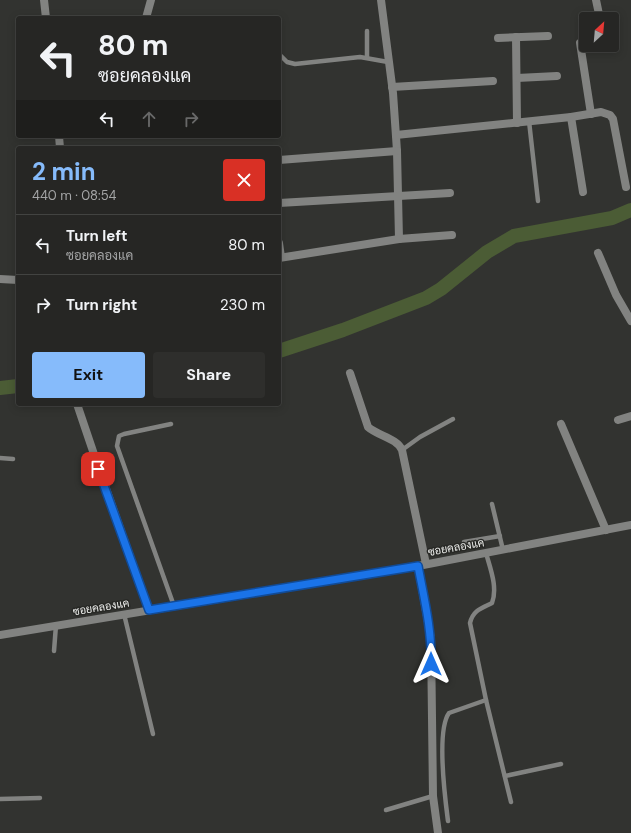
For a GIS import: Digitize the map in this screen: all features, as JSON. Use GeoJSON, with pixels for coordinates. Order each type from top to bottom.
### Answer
{"type":"FeatureCollection","features":[{"type":"Feature","properties":{"kind":"street"},"geometry":{"type":"LineString","coordinates":[[44,0],[46,16]]}},
{"type":"Feature","properties":{"kind":"street"},"geometry":{"type":"LineString","coordinates":[[147,16],[151,0]]}},
{"type":"Feature","properties":{"kind":"street"},"geometry":{"type":"LineString","coordinates":[[381,0],[392,87],[396,135],[399,196],[399,238]]}},
{"type":"Feature","properties":{"kind":"street"},"geometry":{"type":"LineString","coordinates":[[596,0],[599,12]]}},
{"type":"Feature","properties":{"kind":"street"},"geometry":{"type":"LineString","coordinates":[[498,38],[548,36]]}},
{"type":"Feature","properties":{"kind":"street"},"geometry":{"type":"LineString","coordinates":[[516,37],[517,123]]}},
{"type":"Feature","properties":{"kind":"street"},"geometry":{"type":"LineString","coordinates":[[582,52],[591,114]]}},
{"type":"Feature","properties":{"kind":"street"},"geometry":{"type":"LineString","coordinates":[[517,78],[557,76]]}},
{"type":"Feature","properties":{"kind":"street"},"geometry":{"type":"LineString","coordinates":[[392,87],[493,81]]}},
{"type":"Feature","properties":{"kind":"street"},"geometry":{"type":"LineString","coordinates":[[396,135],[571,117],[601,112],[610,115],[613,119],[626,187]]}},
{"type":"Feature","properties":{"kind":"street"},"geometry":{"type":"LineString","coordinates":[[571,117],[583,192]]}},
{"type":"Feature","properties":{"kind":"street"},"geometry":{"type":"LineString","coordinates":[[281,160],[397,152]]}},
{"type":"Feature","properties":{"kind":"street"},"geometry":{"type":"LineString","coordinates":[[281,203],[450,193]]}},
{"type":"Feature","properties":{"kind":"street"},"geometry":{"type":"LineString","coordinates":[[281,258],[399,238],[452,235]]}},
{"type":"Feature","properties":{"kind":"street"},"geometry":{"type":"LineString","coordinates":[[598,253],[616,295],[631,321]]}},
{"type":"Feature","properties":{"kind":"street"},"geometry":{"type":"LineString","coordinates":[[0,280],[16,280]]}},
{"type":"Feature","properties":{"kind":"street"},"geometry":{"type":"LineString","coordinates":[[350,373],[368,427],[377,434],[398,444],[402,450],[426,564]]}},
{"type":"Feature","properties":{"kind":"street"},"geometry":{"type":"LineString","coordinates":[[78,406],[98,469],[149,610]]}},
{"type":"Feature","properties":{"kind":"street"},"geometry":{"type":"LineString","coordinates":[[618,420],[631,416]]}},
{"type":"Feature","properties":{"kind":"street"},"geometry":{"type":"LineString","coordinates":[[561,424],[606,530]]}},
{"type":"Feature","properties":{"kind":"street","name":"ซอยคลองแค"},"geometry":{"type":"LineString","coordinates":[[0,635],[418,566],[631,526]]}},
{"type":"Feature","properties":{"kind":"street"},"geometry":{"type":"LineString","coordinates":[[418,566],[431,639],[433,796],[438,833]]}},
{"type":"Feature","properties":{"kind":"lane"},"geometry":{"type":"LineString","coordinates":[[367,31],[367,57]]}},
{"type":"Feature","properties":{"kind":"lane"},"geometry":{"type":"LineString","coordinates":[[281,56],[287,62],[295,64],[367,57],[388,62]]}},
{"type":"Feature","properties":{"kind":"lane"},"geometry":{"type":"LineString","coordinates":[[529,121],[538,201]]}},
{"type":"Feature","properties":{"kind":"lane"},"geometry":{"type":"LineString","coordinates":[[402,450],[420,437],[453,419]]}},
{"type":"Feature","properties":{"kind":"lane"},"geometry":{"type":"LineString","coordinates":[[171,424],[124,434],[120,436],[117,446],[174,606]]}},
{"type":"Feature","properties":{"kind":"lane"},"geometry":{"type":"LineString","coordinates":[[0,458],[13,459]]}},
{"type":"Feature","properties":{"kind":"lane"},"geometry":{"type":"LineString","coordinates":[[492,504],[503,550]]}},
{"type":"Feature","properties":{"kind":"lane"},"geometry":{"type":"LineString","coordinates":[[464,542],[500,536]]}},
{"type":"Feature","properties":{"kind":"lane"},"geometry":{"type":"LineString","coordinates":[[486,553],[495,589],[495,596],[492,603],[477,611],[472,616],[470,623],[486,700],[511,802]]}},
{"type":"Feature","properties":{"kind":"lane"},"geometry":{"type":"LineString","coordinates":[[124,614],[153,734]]}},
{"type":"Feature","properties":{"kind":"lane"},"geometry":{"type":"LineString","coordinates":[[54,651],[56,625]]}},
{"type":"Feature","properties":{"kind":"lane"},"geometry":{"type":"LineString","coordinates":[[448,821],[444,783],[443,732],[446,718],[449,713],[486,700]]}},
{"type":"Feature","properties":{"kind":"lane"},"geometry":{"type":"LineString","coordinates":[[505,776],[561,764]]}},
{"type":"Feature","properties":{"kind":"lane"},"geometry":{"type":"LineString","coordinates":[[386,810],[433,796]]}},
{"type":"Feature","properties":{"kind":"lane"},"geometry":{"type":"LineString","coordinates":[[0,799],[40,798]]}},
{"type":"Feature","properties":{"kind":"waterway"},"geometry":{"type":"LineString","coordinates":[[281,350],[343,330],[426,298],[441,289],[487,252],[514,236],[612,218],[631,210]]}},
{"type":"Feature","properties":{"kind":"waterway"},"geometry":{"type":"LineString","coordinates":[[0,388],[16,386]]}},
{"type":"Feature","properties":{"kind":"route"},"geometry":{"type":"LineString","coordinates":[[98,469],[149,610],[418,566],[429,623],[431,639],[431,664]]}}]}
